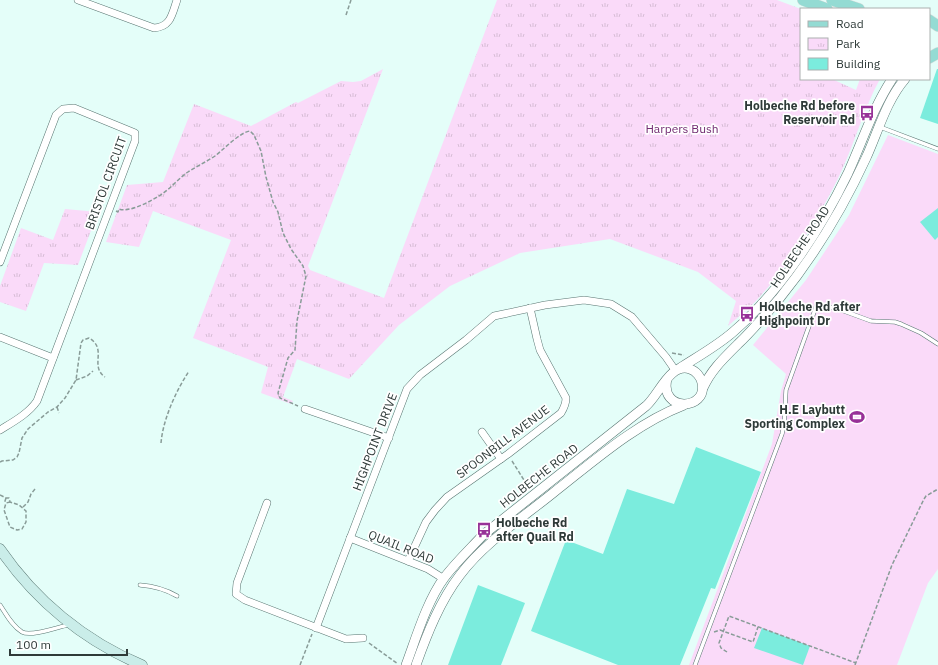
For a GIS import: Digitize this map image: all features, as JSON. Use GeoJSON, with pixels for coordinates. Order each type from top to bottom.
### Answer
{"type":"FeatureCollection","features":[{"type":"Feature","properties":{"kind":"main road"},"geometry":{"type":"LineString","coordinates":[[803,0],[824,8]]}},
{"type":"Feature","properties":{"kind":"main road"},"geometry":{"type":"LineString","coordinates":[[832,0],[856,8]]}},
{"type":"Feature","properties":{"kind":"main road"},"geometry":{"type":"LineString","coordinates":[[0,549],[32,589],[71,624],[98,642],[142,665]]}},
{"type":"Feature","properties":{"kind":"street"},"geometry":{"type":"LineString","coordinates":[[78,0],[154,28],[162,27],[166,24],[177,0]]}},
{"type":"Feature","properties":{"kind":"street","name":"HOLBECHE ROAD"},"geometry":{"type":"LineString","coordinates":[[677,369],[732,333],[758,308],[798,257],[820,225],[833,202],[856,156],[875,107],[891,80]]}},
{"type":"Feature","properties":{"kind":"street","name":"HOLBECHE ROAD"},"geometry":{"type":"LineString","coordinates":[[702,392],[716,365],[746,336],[779,300],[818,246],[844,202],[866,158],[892,97],[904,80]]}},
{"type":"Feature","properties":{"kind":"street","name":"BRISTOL CIRCUIT"},"geometry":{"type":"LineString","coordinates":[[0,262],[56,115],[63,109],[74,108],[135,133],[135,141],[35,404],[21,416],[0,430]]}},
{"type":"Feature","properties":{"kind":"street","name":"HIGHPOINT DRIVE"},"geometry":{"type":"LineString","coordinates":[[316,627],[407,389],[420,374],[466,340],[494,316],[530,308],[584,300],[611,304],[632,317],[677,369]]}},
{"type":"Feature","properties":{"kind":"street","name":"SPOONBILL AVENUE"},"geometry":{"type":"LineString","coordinates":[[408,561],[421,531],[440,504],[447,497],[508,454],[561,413],[566,404],[566,398],[540,350],[530,308]]}},
{"type":"Feature","properties":{"kind":"street"},"geometry":{"type":"LineString","coordinates":[[0,337],[53,358]]}},
{"type":"Feature","properties":{"kind":"street"},"geometry":{"type":"LineString","coordinates":[[677,369],[690,369],[699,375],[702,380],[702,392],[695,401],[684,405],[678,404],[669,396],[666,385],[667,379],[677,369]]}},
{"type":"Feature","properties":{"kind":"street","name":"HOLBECHE ROAD"},"geometry":{"type":"LineString","coordinates":[[406,665],[423,619],[444,579],[462,556],[483,535],[651,402],[667,379]]}},
{"type":"Feature","properties":{"kind":"street","name":"HOLBECHE ROAD"},"geometry":{"type":"LineString","coordinates":[[416,665],[444,601],[454,584],[470,564],[512,526],[611,448],[650,420],[684,405]]}},
{"type":"Feature","properties":{"kind":"street"},"geometry":{"type":"LineString","coordinates":[[305,409],[389,438]]}},
{"type":"Feature","properties":{"kind":"street"},"geometry":{"type":"LineString","coordinates":[[482,432],[501,459]]}},
{"type":"Feature","properties":{"kind":"street"},"geometry":{"type":"LineString","coordinates":[[267,503],[237,584],[236,594],[245,600],[346,639],[363,638]]}},
{"type":"Feature","properties":{"kind":"street","name":"QUAIL ROAD"},"geometry":{"type":"LineString","coordinates":[[350,538],[428,568],[444,579]]}},
{"type":"Feature","properties":{"kind":"lane"},"geometry":{"type":"LineString","coordinates":[[880,127],[938,149]]}},
{"type":"Feature","properties":{"kind":"lane"},"geometry":{"type":"LineString","coordinates":[[695,665],[782,434],[786,390],[817,304],[871,321],[895,322],[921,333],[938,344]]}},
{"type":"Feature","properties":{"kind":"lane"},"geometry":{"type":"LineString","coordinates":[[140,585],[167,590],[177,596]]}},
{"type":"Feature","properties":{"kind":"lane"},"geometry":{"type":"LineString","coordinates":[[0,605],[14,625],[25,633],[44,631],[71,624]]}},
{"type":"Feature","properties":{"kind":"path"},"geometry":{"type":"LineString","coordinates":[[346,15],[351,0]]}},
{"type":"Feature","properties":{"kind":"path"},"geometry":{"type":"LineString","coordinates":[[114,210],[118,212],[119,209],[125,210],[134,208],[163,194],[182,176],[214,157],[244,133],[247,131],[252,133],[264,158],[266,177],[271,197],[280,217],[283,233],[291,249],[303,266],[306,276],[296,321],[295,350],[288,358],[278,393],[280,398],[305,409]]}},
{"type":"Feature","properties":{"kind":"path"},"geometry":{"type":"LineString","coordinates":[[0,462],[13,460],[17,457],[22,438],[28,430],[48,412],[57,407],[65,398],[76,380],[81,343],[83,340],[89,338],[99,350],[99,369],[106,377]]}},
{"type":"Feature","properties":{"kind":"path"},"geometry":{"type":"LineString","coordinates":[[666,357],[672,353],[687,355]]}},
{"type":"Feature","properties":{"kind":"path"},"geometry":{"type":"LineString","coordinates":[[76,380],[87,376],[93,371]]}},
{"type":"Feature","properties":{"kind":"path"},"geometry":{"type":"LineString","coordinates":[[161,443],[162,431],[179,386],[189,371]]}},
{"type":"Feature","properties":{"kind":"path"},"geometry":{"type":"LineString","coordinates":[[57,407],[59,413]]}},
{"type":"Feature","properties":{"kind":"path"},"geometry":{"type":"LineString","coordinates":[[508,454],[530,490]]}},
{"type":"Feature","properties":{"kind":"path"},"geometry":{"type":"LineString","coordinates":[[23,507],[28,502],[35,489]]}},
{"type":"Feature","properties":{"kind":"path"},"geometry":{"type":"LineString","coordinates":[[727,652],[719,645],[729,616],[855,664],[892,565],[924,499],[926,496],[938,489]]}},
{"type":"Feature","properties":{"kind":"path"},"geometry":{"type":"LineString","coordinates":[[0,495],[9,498],[10,502],[23,507],[26,510],[26,522],[22,529],[13,529],[8,523],[4,510],[6,498]]}},
{"type":"Feature","properties":{"kind":"path"},"geometry":{"type":"LineString","coordinates":[[6,503],[10,502]]}},
{"type":"Feature","properties":{"kind":"path"},"geometry":{"type":"LineString","coordinates":[[300,665],[316,627]]}},
{"type":"Feature","properties":{"kind":"path"},"geometry":{"type":"LineString","coordinates":[[713,634],[718,630],[723,631],[753,642],[758,627]]}},
{"type":"Feature","properties":{"kind":"path"},"geometry":{"type":"LineString","coordinates":[[363,638],[400,665]]}},
{"type":"Feature","properties":{"kind":"green space","name":"Harpers Bush"},"geometry":{"type":"Polygon","coordinates":[[[497,0],[777,0],[800,9],[800,80],[834,80],[856,90],[860,80],[879,80],[841,172],[814,223],[780,273],[752,305],[728,326],[736,301],[698,272],[610,239],[520,253],[450,286],[399,325],[349,379],[297,359],[283,397],[293,401],[291,404],[261,393],[268,367],[193,338],[231,240],[153,211],[139,247],[106,242],[127,185],[163,182],[194,104],[251,126],[296,102],[298,103],[341,81],[361,81],[383,69],[308,266],[310,270],[384,298],[497,0]]]}},
{"type":"Feature","properties":{"kind":"green space","name":"H.E Laybutt Sporting Complex"},"geometry":{"type":"Polygon","coordinates":[[[888,135],[938,154],[938,569],[928,583],[897,665],[689,665],[772,444],[781,391],[786,374],[753,345],[806,280],[849,215],[888,135]]]}},
{"type":"Feature","properties":{"kind":"green space"},"geometry":{"type":"Polygon","coordinates":[[[65,209],[98,212],[78,265],[44,263],[26,311],[0,302],[0,286],[21,228],[53,240],[65,209]]]}},
{"type":"Feature","properties":{"kind":"building"},"geometry":{"type":"Polygon","coordinates":[[[938,69],[938,124],[920,118],[938,69]]]}},
{"type":"Feature","properties":{"kind":"building"},"geometry":{"type":"Polygon","coordinates":[[[938,208],[938,237],[935,240],[920,222],[938,208]]]}},
{"type":"Feature","properties":{"kind":"building"},"geometry":{"type":"Polygon","coordinates":[[[696,447],[761,472],[715,589],[711,588],[680,665],[618,665],[531,631],[566,540],[603,554],[627,489],[674,504],[696,447]]]}},
{"type":"Feature","properties":{"kind":"building"},"geometry":{"type":"Polygon","coordinates":[[[478,585],[525,603],[501,665],[448,665],[478,585]]]}},
{"type":"Feature","properties":{"kind":"building"},"geometry":{"type":"Polygon","coordinates":[[[762,628],[810,646],[803,665],[754,648],[762,628]]]}},
{"type":"Feature","properties":{"kind":"place","name":"Holbeche Rd before Reservoir Rd"},"geometry":{"type":"Point","coordinates":[867,113]}},
{"type":"Feature","properties":{"kind":"place","name":"Holbeche Rd after Highpoint Dr"},"geometry":{"type":"Point","coordinates":[747,314]}},
{"type":"Feature","properties":{"kind":"place","name":"H.E Laybutt Sporting Complex"},"geometry":{"type":"Point","coordinates":[857,417]}},
{"type":"Feature","properties":{"kind":"place","name":"Holbeche Rd after Quail Rd"},"geometry":{"type":"Point","coordinates":[484,530]}}]}
